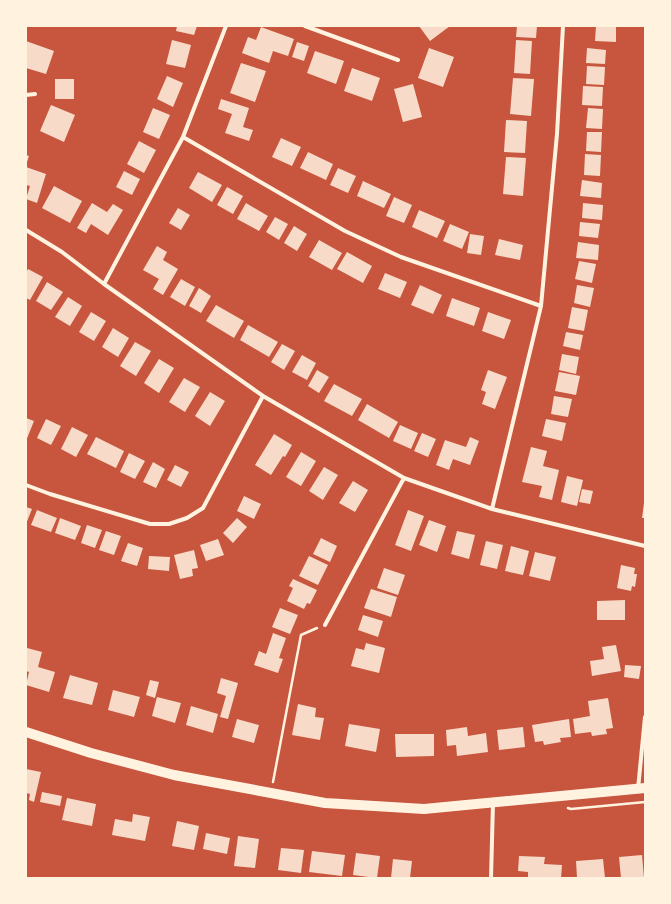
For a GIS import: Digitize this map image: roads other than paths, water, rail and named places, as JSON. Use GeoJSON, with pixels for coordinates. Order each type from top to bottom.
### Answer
{"type":"FeatureCollection","features":[{"type":"Feature","properties":{"kind":"highway"},"geometry":{"type":"LineString","coordinates":[[26,732],[91,753],[174,775],[325,803],[424,809],[642,789]]}},
{"type":"Feature","properties":{"kind":"street"},"geometry":{"type":"LineString","coordinates":[[104,284],[183,137],[226,26]]}},
{"type":"Feature","properties":{"kind":"street"},"geometry":{"type":"LineString","coordinates":[[305,26],[398,60]]}},
{"type":"Feature","properties":{"kind":"street"},"geometry":{"type":"LineString","coordinates":[[492,509],[542,306],[557,134],[563,26]]}},
{"type":"Feature","properties":{"kind":"street"},"geometry":{"type":"LineString","coordinates":[[26,95],[36,94]]}},
{"type":"Feature","properties":{"kind":"street"},"geometry":{"type":"LineString","coordinates":[[183,137],[352,234],[401,257],[542,306]]}},
{"type":"Feature","properties":{"kind":"street"},"geometry":{"type":"LineString","coordinates":[[26,230],[62,252],[104,284],[263,396],[404,478],[492,509],[645,546]]}},
{"type":"Feature","properties":{"kind":"street"},"geometry":{"type":"LineString","coordinates":[[26,485],[50,494],[150,524],[169,524],[187,518],[203,508],[263,396]]}},
{"type":"Feature","properties":{"kind":"street"},"geometry":{"type":"LineString","coordinates":[[325,625],[404,478]]}},
{"type":"Feature","properties":{"kind":"street"},"geometry":{"type":"LineString","coordinates":[[642,789],[645,717]]}},
{"type":"Feature","properties":{"kind":"street"},"geometry":{"type":"LineString","coordinates":[[491,878],[494,803]]}}]}
